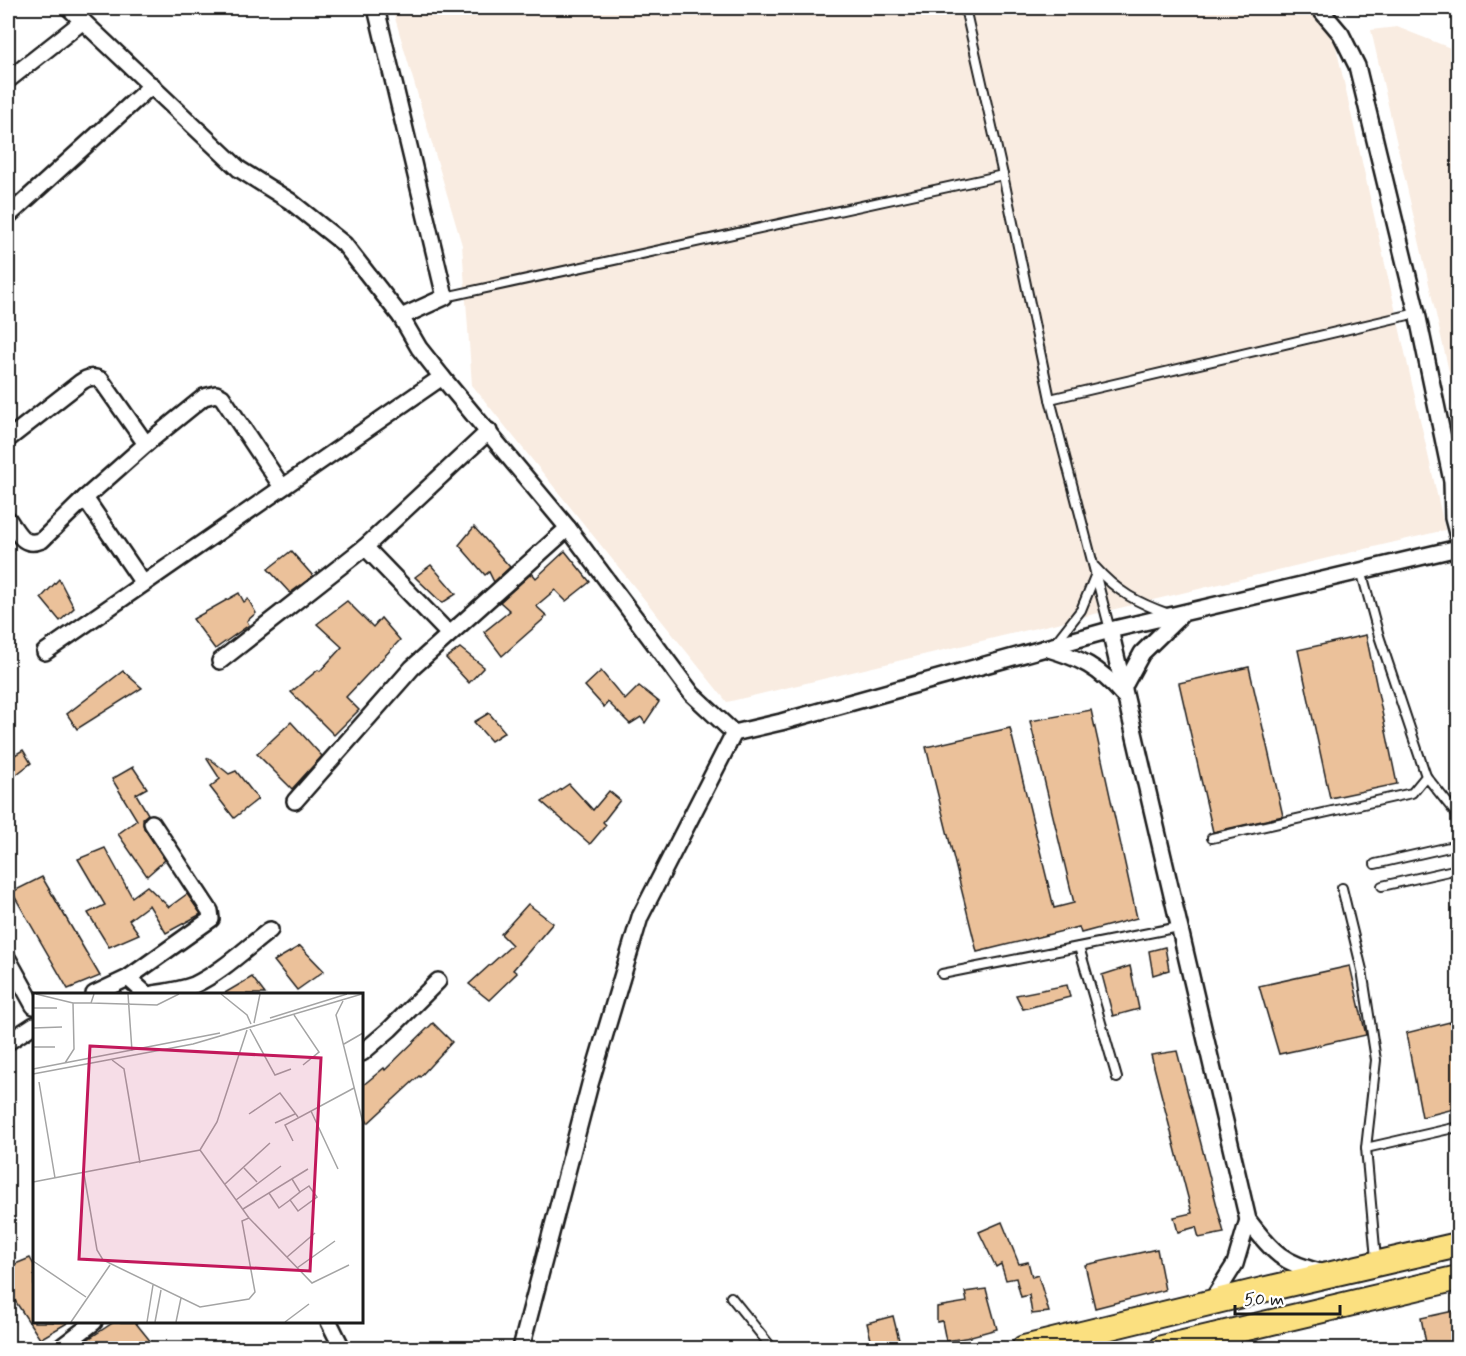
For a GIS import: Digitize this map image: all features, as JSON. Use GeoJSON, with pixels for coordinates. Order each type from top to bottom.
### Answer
{"type":"FeatureCollection","features":[{"type":"Feature","properties":{"kind":"main road"},"geometry":{"type":"LineString","coordinates":[[1024,1348],[1458,1245]]}},
{"type":"Feature","properties":{"kind":"main road"},"geometry":{"type":"LineString","coordinates":[[1162,1348],[1201,1343],[1458,1278]]}},
{"type":"Feature","properties":{"kind":"street"},"geometry":{"type":"LineString","coordinates":[[69,8],[239,169],[290,201],[345,244],[401,316],[419,348],[568,528],[692,694],[734,733]]}},
{"type":"Feature","properties":{"kind":"street"},"geometry":{"type":"LineString","coordinates":[[376,8],[445,297],[401,316]]}},
{"type":"Feature","properties":{"kind":"street"},"geometry":{"type":"LineString","coordinates":[[1319,8],[1341,34],[1357,66],[1417,313],[1455,487],[1453,518],[1458,537]]}},
{"type":"Feature","properties":{"kind":"street"},"geometry":{"type":"LineString","coordinates":[[8,80],[83,21]]}},
{"type":"Feature","properties":{"kind":"street"},"geometry":{"type":"LineString","coordinates":[[8,216],[152,85]]}},
{"type":"Feature","properties":{"kind":"street"},"geometry":{"type":"LineString","coordinates":[[8,440],[81,382],[95,377],[101,380],[146,444]]}},
{"type":"Feature","properties":{"kind":"street"},"geometry":{"type":"LineString","coordinates":[[45,652],[442,377]]}},
{"type":"Feature","properties":{"kind":"street"},"geometry":{"type":"LineString","coordinates":[[8,519],[26,542],[33,543],[42,540],[146,444],[204,397],[216,394],[222,397],[282,487]]}},
{"type":"Feature","properties":{"kind":"street"},"geometry":{"type":"LineString","coordinates":[[220,661],[365,547],[489,431]]}},
{"type":"Feature","properties":{"kind":"street"},"geometry":{"type":"LineString","coordinates":[[85,498],[143,583]]}},
{"type":"Feature","properties":{"kind":"street"},"geometry":{"type":"LineString","coordinates":[[295,801],[412,668],[568,528]]}},
{"type":"Feature","properties":{"kind":"street"},"geometry":{"type":"LineString","coordinates":[[365,547],[449,634]]}},
{"type":"Feature","properties":{"kind":"street"},"geometry":{"type":"LineString","coordinates":[[734,733],[752,730],[1110,630],[1458,548]]}},
{"type":"Feature","properties":{"kind":"street"},"geometry":{"type":"LineString","coordinates":[[1125,693],[1142,652],[1178,614]]}},
{"type":"Feature","properties":{"kind":"street"},"geometry":{"type":"LineString","coordinates":[[1110,630],[1248,1220],[1276,1254],[1307,1270],[1329,1275]]}},
{"type":"Feature","properties":{"kind":"street"},"geometry":{"type":"LineString","coordinates":[[1049,647],[1096,668],[1125,693]]}},
{"type":"Feature","properties":{"kind":"street"},"geometry":{"type":"LineString","coordinates":[[521,1348],[590,1084],[640,917],[734,733]]}},
{"type":"Feature","properties":{"kind":"street"},"geometry":{"type":"LineString","coordinates":[[96,993],[128,978],[211,919],[210,911],[152,823]]}},
{"type":"Feature","properties":{"kind":"street"},"geometry":{"type":"LineString","coordinates":[[163,993],[194,985],[214,973],[270,930]]}},
{"type":"Feature","properties":{"kind":"street"},"geometry":{"type":"LineString","coordinates":[[8,959],[33,1004]]}},
{"type":"Feature","properties":{"kind":"street"},"geometry":{"type":"LineString","coordinates":[[128,978],[145,993]]}},
{"type":"Feature","properties":{"kind":"street"},"geometry":{"type":"LineString","coordinates":[[363,1052],[438,981]]}},
{"type":"Feature","properties":{"kind":"street"},"geometry":{"type":"LineString","coordinates":[[8,1042],[33,1029]]}},
{"type":"Feature","properties":{"kind":"street"},"geometry":{"type":"LineString","coordinates":[[1211,1302],[1235,1264],[1248,1220]]}},
{"type":"Feature","properties":{"kind":"street"},"geometry":{"type":"LineString","coordinates":[[60,1348],[93,1323]]}},
{"type":"Feature","properties":{"kind":"street"},"geometry":{"type":"LineString","coordinates":[[330,1323],[342,1348]]}},
{"type":"Feature","properties":{"kind":"lane"},"geometry":{"type":"LineString","coordinates":[[965,8],[1050,399],[1110,630]]}},
{"type":"Feature","properties":{"kind":"lane"},"geometry":{"type":"LineString","coordinates":[[445,297],[1003,175]]}},
{"type":"Feature","properties":{"kind":"lane"},"geometry":{"type":"LineString","coordinates":[[1050,399],[1417,313]]}},
{"type":"Feature","properties":{"kind":"lane"},"geometry":{"type":"LineString","coordinates":[[1095,570],[1132,600],[1178,614]]}},
{"type":"Feature","properties":{"kind":"lane"},"geometry":{"type":"LineString","coordinates":[[1049,647],[1081,610],[1095,570]]}},
{"type":"Feature","properties":{"kind":"lane"},"geometry":{"type":"LineString","coordinates":[[1361,570],[1379,636],[1426,776],[1458,816]]}},
{"type":"Feature","properties":{"kind":"lane"},"geometry":{"type":"LineString","coordinates":[[1212,838],[1412,793],[1426,776]]}},
{"type":"Feature","properties":{"kind":"lane"},"geometry":{"type":"LineString","coordinates":[[1375,864],[1458,845]]}},
{"type":"Feature","properties":{"kind":"lane"},"geometry":{"type":"LineString","coordinates":[[1382,886],[1458,869]]}},
{"type":"Feature","properties":{"kind":"lane"},"geometry":{"type":"LineString","coordinates":[[1342,888],[1362,970],[1376,1060],[1366,1148],[1376,1264]]}},
{"type":"Feature","properties":{"kind":"lane"},"geometry":{"type":"LineString","coordinates":[[942,974],[1179,927]]}},
{"type":"Feature","properties":{"kind":"lane"},"geometry":{"type":"LineString","coordinates":[[1079,947],[1117,1078]]}},
{"type":"Feature","properties":{"kind":"lane"},"geometry":{"type":"LineString","coordinates":[[1366,1148],[1458,1127]]}},
{"type":"Feature","properties":{"kind":"lane"},"geometry":{"type":"LineString","coordinates":[[732,1297],[772,1348]]}},
{"type":"Feature","properties":{"kind":"shaded area"},"geometry":{"type":"Polygon","coordinates":[[[392,8],[1302,8],[1332,29],[1445,530],[727,702],[472,385],[462,245],[392,8]]]}},
{"type":"Feature","properties":{"kind":"shaded area"},"geometry":{"type":"Polygon","coordinates":[[[1397,27],[1458,51],[1458,411],[1371,30],[1397,27]]]}},
{"type":"Feature","properties":{"kind":"building"},"geometry":{"type":"Polygon","coordinates":[[[474,527],[510,567],[494,582],[489,572],[485,575],[459,545],[474,527]]]}},
{"type":"Feature","properties":{"kind":"building"},"geometry":{"type":"Polygon","coordinates":[[[291,551],[313,576],[290,593],[268,569],[291,551]]]}},
{"type":"Feature","properties":{"kind":"building"},"geometry":{"type":"Polygon","coordinates":[[[565,551],[590,582],[566,601],[555,590],[536,606],[547,616],[502,656],[484,632],[510,611],[500,602],[532,573],[536,578],[565,551]]]}},
{"type":"Feature","properties":{"kind":"building"},"geometry":{"type":"Polygon","coordinates":[[[431,565],[456,594],[442,603],[415,577],[431,565]]]}},
{"type":"Feature","properties":{"kind":"building"},"geometry":{"type":"Polygon","coordinates":[[[59,579],[74,608],[60,621],[41,598],[59,579]]]}},
{"type":"Feature","properties":{"kind":"building"},"geometry":{"type":"Polygon","coordinates":[[[239,593],[244,602],[248,599],[256,613],[247,621],[249,625],[215,649],[193,619],[239,593]]]}},
{"type":"Feature","properties":{"kind":"building"},"geometry":{"type":"Polygon","coordinates":[[[347,601],[373,627],[381,618],[400,640],[346,697],[359,710],[334,735],[291,692],[318,670],[320,671],[342,647],[317,624],[347,601]]]}},
{"type":"Feature","properties":{"kind":"building"},"geometry":{"type":"Polygon","coordinates":[[[1366,635],[1397,784],[1330,798],[1298,650],[1366,635]]]}},
{"type":"Feature","properties":{"kind":"building"},"geometry":{"type":"Polygon","coordinates":[[[460,648],[484,667],[469,683],[446,658],[460,648]]]}},
{"type":"Feature","properties":{"kind":"building"},"geometry":{"type":"Polygon","coordinates":[[[1249,667],[1283,816],[1213,832],[1179,683],[1249,667]]]}},
{"type":"Feature","properties":{"kind":"building"},"geometry":{"type":"Polygon","coordinates":[[[123,671],[142,688],[77,729],[67,714],[123,671]]]}},
{"type":"Feature","properties":{"kind":"building"},"geometry":{"type":"Polygon","coordinates":[[[601,671],[625,700],[639,686],[659,702],[645,723],[641,717],[630,724],[608,702],[604,707],[585,686],[601,671]]]}},
{"type":"Feature","properties":{"kind":"building"},"geometry":{"type":"Polygon","coordinates":[[[1091,710],[1137,918],[1081,933],[1079,927],[977,952],[926,747],[1010,728],[1054,908],[1074,903],[1030,721],[1091,710]]]}},
{"type":"Feature","properties":{"kind":"building"},"geometry":{"type":"Polygon","coordinates":[[[489,713],[505,732],[491,741],[474,722],[489,713]]]}},
{"type":"Feature","properties":{"kind":"building"},"geometry":{"type":"Polygon","coordinates":[[[291,722],[322,756],[292,789],[257,754],[291,722]]]}},
{"type":"Feature","properties":{"kind":"building"},"geometry":{"type":"Polygon","coordinates":[[[23,750],[31,763],[13,777],[8,769],[8,759],[23,750]]]}},
{"type":"Feature","properties":{"kind":"building"},"geometry":{"type":"Polygon","coordinates":[[[209,758],[229,774],[236,771],[258,799],[234,818],[210,787],[220,779],[207,759],[209,758]]]}},
{"type":"Feature","properties":{"kind":"building"},"geometry":{"type":"Polygon","coordinates":[[[133,767],[147,788],[136,794],[148,814],[143,818],[144,828],[165,860],[147,876],[118,834],[137,820],[112,779],[133,767]]]}},
{"type":"Feature","properties":{"kind":"building"},"geometry":{"type":"Polygon","coordinates":[[[569,784],[593,810],[609,791],[620,800],[603,822],[606,825],[590,844],[542,802],[569,784]]]}},
{"type":"Feature","properties":{"kind":"building"},"geometry":{"type":"Polygon","coordinates":[[[105,848],[132,897],[147,886],[169,907],[187,894],[201,914],[166,933],[149,905],[129,920],[139,934],[109,947],[88,913],[105,905],[78,859],[105,848]]]}},
{"type":"Feature","properties":{"kind":"building"},"geometry":{"type":"Polygon","coordinates":[[[42,877],[100,976],[68,989],[12,892],[42,877]]]}},
{"type":"Feature","properties":{"kind":"building"},"geometry":{"type":"Polygon","coordinates":[[[528,904],[553,923],[513,970],[517,973],[489,1000],[469,984],[512,945],[501,934],[528,904]]]}},
{"type":"Feature","properties":{"kind":"building"},"geometry":{"type":"Polygon","coordinates":[[[300,946],[324,971],[297,990],[274,961],[300,946]]]}},
{"type":"Feature","properties":{"kind":"building"},"geometry":{"type":"Polygon","coordinates":[[[1165,947],[1169,970],[1153,975],[1149,951],[1165,947]]]}},
{"type":"Feature","properties":{"kind":"building"},"geometry":{"type":"Polygon","coordinates":[[[1130,966],[1139,1009],[1113,1016],[1102,975],[1130,966]]]}},
{"type":"Feature","properties":{"kind":"building"},"geometry":{"type":"Polygon","coordinates":[[[1350,966],[1366,1035],[1279,1054],[1259,986],[1350,966]]]}},
{"type":"Feature","properties":{"kind":"building"},"geometry":{"type":"Polygon","coordinates":[[[252,977],[264,993],[225,993],[252,977]]]}},
{"type":"Feature","properties":{"kind":"building"},"geometry":{"type":"Polygon","coordinates":[[[1067,985],[1070,997],[1023,1009],[1016,995],[1067,985]]]}},
{"type":"Feature","properties":{"kind":"building"},"geometry":{"type":"Polygon","coordinates":[[[1458,1020],[1458,1108],[1422,1117],[1406,1033],[1458,1020]]]}},
{"type":"Feature","properties":{"kind":"building"},"geometry":{"type":"Polygon","coordinates":[[[433,1023],[452,1042],[420,1077],[368,1123],[363,1114],[363,1085],[384,1068],[385,1070],[433,1023]]]}},
{"type":"Feature","properties":{"kind":"building"},"geometry":{"type":"Polygon","coordinates":[[[1177,1051],[1224,1233],[1199,1238],[1196,1227],[1178,1232],[1174,1217],[1192,1213],[1151,1055],[1177,1051]]]}},
{"type":"Feature","properties":{"kind":"building"},"geometry":{"type":"Polygon","coordinates":[[[1002,1222],[1019,1264],[1028,1262],[1032,1277],[1038,1275],[1049,1312],[1032,1314],[1029,1295],[1021,1297],[1016,1278],[1006,1280],[1001,1264],[996,1267],[979,1232],[1002,1222]]]}},
{"type":"Feature","properties":{"kind":"building"},"geometry":{"type":"Polygon","coordinates":[[[1157,1249],[1165,1290],[1095,1308],[1085,1265],[1157,1249]]]}},
{"type":"Feature","properties":{"kind":"building"},"geometry":{"type":"Polygon","coordinates":[[[30,1258],[33,1263],[33,1323],[67,1323],[40,1339],[8,1290],[8,1267],[30,1258]]]}},
{"type":"Feature","properties":{"kind":"building"},"geometry":{"type":"Polygon","coordinates":[[[986,1289],[997,1329],[971,1337],[946,1341],[942,1321],[937,1322],[937,1307],[967,1302],[965,1292],[986,1289]]]}},
{"type":"Feature","properties":{"kind":"building"},"geometry":{"type":"Polygon","coordinates":[[[1458,1310],[1458,1348],[1427,1348],[1421,1318],[1458,1310]]]}},
{"type":"Feature","properties":{"kind":"building"},"geometry":{"type":"Polygon","coordinates":[[[893,1316],[901,1348],[873,1348],[867,1323],[893,1316]]]}},
{"type":"Feature","properties":{"kind":"building"},"geometry":{"type":"Polygon","coordinates":[[[112,1323],[136,1323],[156,1348],[75,1348],[112,1323]]]}}]}
